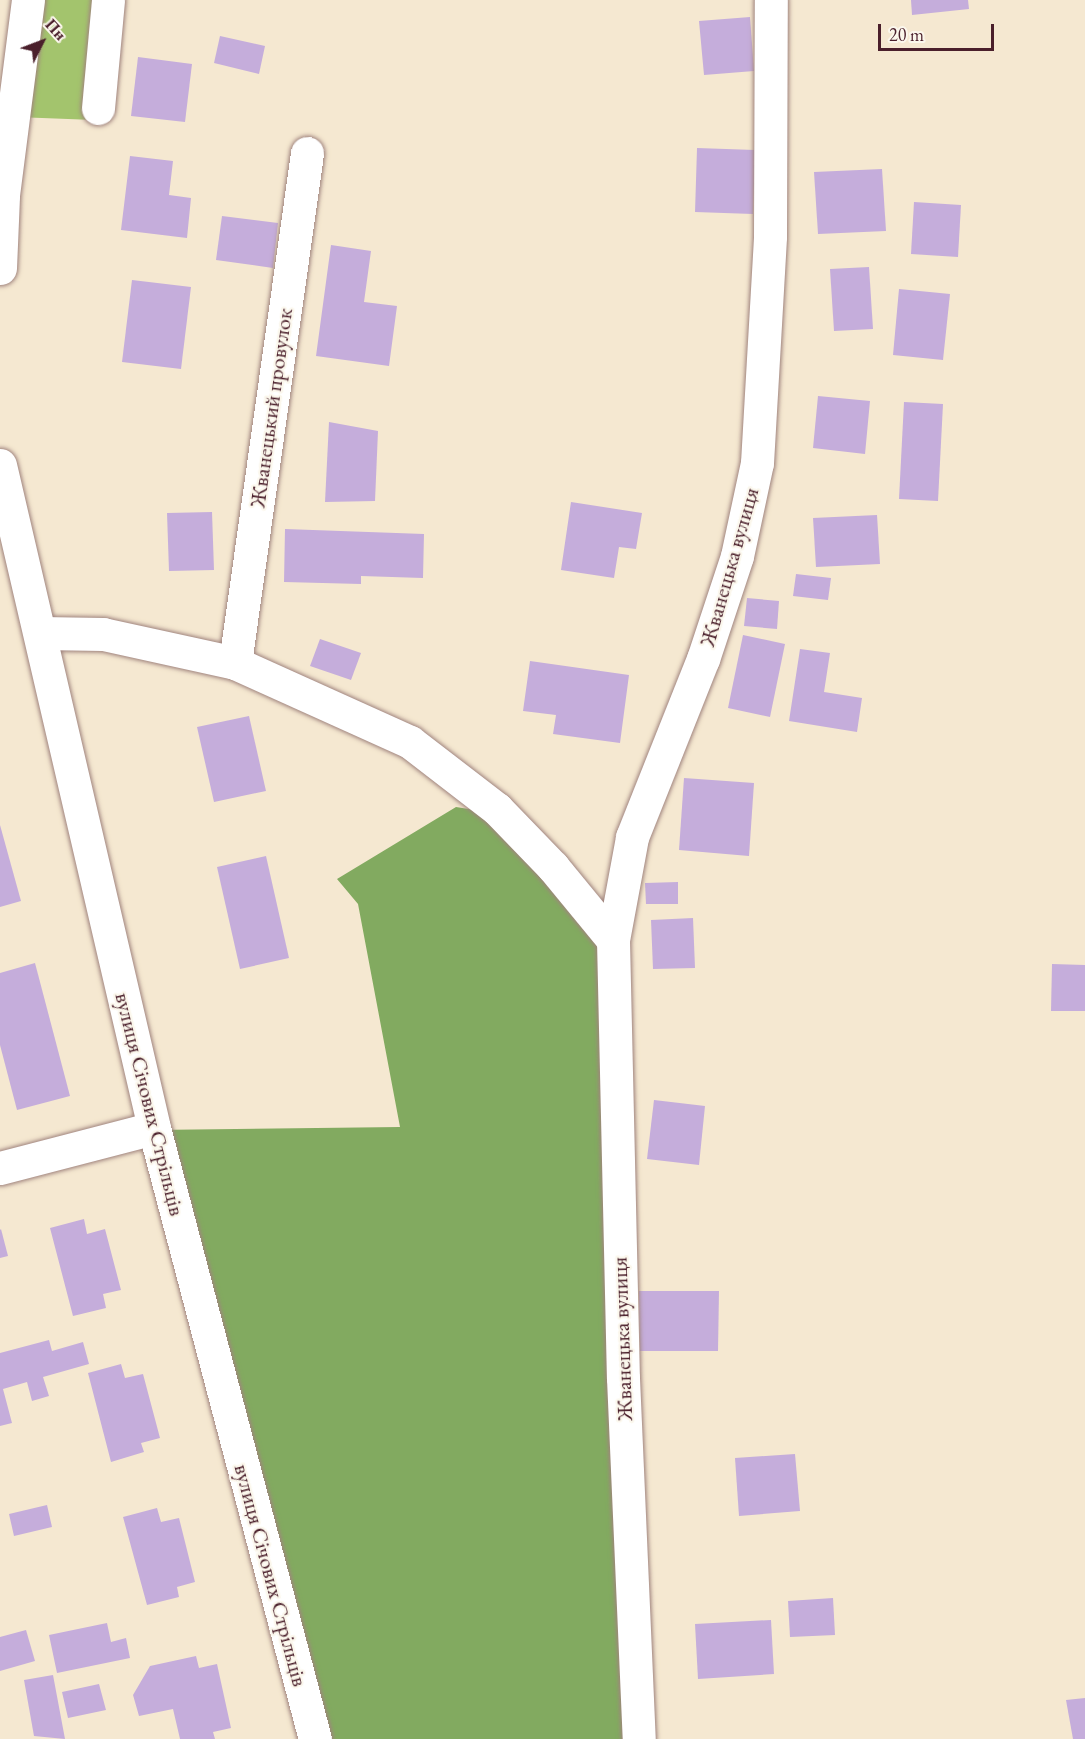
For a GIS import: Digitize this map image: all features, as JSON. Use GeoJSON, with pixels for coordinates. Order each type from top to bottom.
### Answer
{"type":"FeatureCollection","features":[{"type":"Feature","properties":{"kind":"street"},"geometry":{"type":"LineString","coordinates":[[0,268],[3,195],[28,0]]}},
{"type":"Feature","properties":{"kind":"street"},"geometry":{"type":"LineString","coordinates":[[98,108],[108,0]]}},
{"type":"Feature","properties":{"kind":"street","name":"Жванецька вулиця"},"geometry":{"type":"LineString","coordinates":[[639,1739],[622,1378],[613,940],[632,837],[703,660],[737,556],[757,463],[770,236],[771,0]]}},
{"type":"Feature","properties":{"kind":"street","name":"Жванецький провулок"},"geometry":{"type":"LineString","coordinates":[[236,663],[307,153]]}},
{"type":"Feature","properties":{"kind":"street","name":"вулиця Січових Стрільців"},"geometry":{"type":"LineString","coordinates":[[0,469],[154,1128],[315,1739]]}},
{"type":"Feature","properties":{"kind":"street"},"geometry":{"type":"LineString","coordinates":[[40,633],[103,634],[236,663],[410,742],[497,809],[553,867],[613,940]]}},
{"type":"Feature","properties":{"kind":"street"},"geometry":{"type":"LineString","coordinates":[[0,1168],[105,1138],[154,1128]]}},
{"type":"Feature","properties":{"kind":"green space"},"geometry":{"type":"Polygon","coordinates":[[[30,0],[114,0],[94,120],[16,117],[30,0]]]}},
{"type":"Feature","properties":{"kind":"green space"},"geometry":{"type":"Polygon","coordinates":[[[456,807],[494,813],[611,941],[637,1739],[314,1739],[153,1130],[400,1127],[358,904],[337,879],[456,807]]]}},
{"type":"Feature","properties":{"kind":"building"},"geometry":{"type":"Polygon","coordinates":[[[911,0],[968,0],[969,9],[912,15],[911,0]]]}},
{"type":"Feature","properties":{"kind":"building"},"geometry":{"type":"Polygon","coordinates":[[[750,17],[754,71],[704,75],[699,21],[750,17]]]}},
{"type":"Feature","properties":{"kind":"building"},"geometry":{"type":"Polygon","coordinates":[[[220,36],[265,46],[259,74],[214,63],[220,36]]]}},
{"type":"Feature","properties":{"kind":"building"},"geometry":{"type":"Polygon","coordinates":[[[138,57],[192,64],[185,122],[131,116],[138,57]]]}},
{"type":"Feature","properties":{"kind":"building"},"geometry":{"type":"Polygon","coordinates":[[[697,148],[755,150],[753,214],[695,212],[697,148]]]}},
{"type":"Feature","properties":{"kind":"building"},"geometry":{"type":"Polygon","coordinates":[[[130,156],[173,161],[169,195],[191,198],[187,238],[121,230],[130,156]]]}},
{"type":"Feature","properties":{"kind":"building"},"geometry":{"type":"Polygon","coordinates":[[[882,169],[886,231],[818,234],[814,172],[882,169]]]}},
{"type":"Feature","properties":{"kind":"building"},"geometry":{"type":"Polygon","coordinates":[[[914,202],[961,205],[958,257],[911,254],[914,202]]]}},
{"type":"Feature","properties":{"kind":"building"},"geometry":{"type":"Polygon","coordinates":[[[222,216],[278,223],[273,268],[216,260],[222,216]]]}},
{"type":"Feature","properties":{"kind":"building"},"geometry":{"type":"Polygon","coordinates":[[[331,245],[371,251],[364,302],[397,306],[389,366],[316,356],[331,245]]]}},
{"type":"Feature","properties":{"kind":"building"},"geometry":{"type":"Polygon","coordinates":[[[869,267],[873,329],[834,331],[830,269],[869,267]]]}},
{"type":"Feature","properties":{"kind":"building"},"geometry":{"type":"Polygon","coordinates":[[[132,280],[191,287],[181,369],[122,362],[132,280]]]}},
{"type":"Feature","properties":{"kind":"building"},"geometry":{"type":"Polygon","coordinates":[[[899,289],[950,294],[943,360],[893,355],[899,289]]]}},
{"type":"Feature","properties":{"kind":"building"},"geometry":{"type":"Polygon","coordinates":[[[818,396],[870,401],[865,454],[813,448],[818,396]]]}},
{"type":"Feature","properties":{"kind":"building"},"geometry":{"type":"Polygon","coordinates":[[[904,402],[943,404],[938,501],[899,499],[904,402]]]}},
{"type":"Feature","properties":{"kind":"building"},"geometry":{"type":"Polygon","coordinates":[[[329,422],[378,431],[375,501],[325,502],[329,422]]]}},
{"type":"Feature","properties":{"kind":"building"},"geometry":{"type":"Polygon","coordinates":[[[571,502],[642,513],[636,549],[619,547],[614,578],[561,570],[571,502]]]}},
{"type":"Feature","properties":{"kind":"building"},"geometry":{"type":"Polygon","coordinates":[[[212,512],[214,570],[169,571],[167,513],[212,512]]]}},
{"type":"Feature","properties":{"kind":"building"},"geometry":{"type":"Polygon","coordinates":[[[877,515],[880,564],[816,567],[813,518],[877,515]]]}},
{"type":"Feature","properties":{"kind":"building"},"geometry":{"type":"Polygon","coordinates":[[[285,529],[424,534],[423,578],[361,576],[361,584],[284,582],[285,529]]]}},
{"type":"Feature","properties":{"kind":"building"},"geometry":{"type":"Polygon","coordinates":[[[796,574],[831,578],[828,600],[793,596],[796,574]]]}},
{"type":"Feature","properties":{"kind":"building"},"geometry":{"type":"Polygon","coordinates":[[[747,598],[779,601],[777,629],[744,626],[747,598]]]}},
{"type":"Feature","properties":{"kind":"building"},"geometry":{"type":"Polygon","coordinates":[[[743,635],[785,644],[770,717],[728,708],[743,635]]]}},
{"type":"Feature","properties":{"kind":"building"},"geometry":{"type":"Polygon","coordinates":[[[320,639],[361,653],[351,680],[310,666],[320,639]]]}},
{"type":"Feature","properties":{"kind":"building"},"geometry":{"type":"Polygon","coordinates":[[[800,649],[830,653],[824,692],[862,698],[857,732],[789,721],[800,649]]]}},
{"type":"Feature","properties":{"kind":"building"},"geometry":{"type":"Polygon","coordinates":[[[530,661],[629,675],[620,743],[553,734],[556,715],[523,711],[530,661]]]}},
{"type":"Feature","properties":{"kind":"building"},"geometry":{"type":"Polygon","coordinates":[[[249,716],[266,791],[214,802],[197,727],[249,716]]]}},
{"type":"Feature","properties":{"kind":"building"},"geometry":{"type":"Polygon","coordinates":[[[684,778],[754,783],[749,856],[679,850],[684,778]]]}},
{"type":"Feature","properties":{"kind":"building"},"geometry":{"type":"Polygon","coordinates":[[[0,825],[21,901],[0,907],[0,825]]]}},
{"type":"Feature","properties":{"kind":"building"},"geometry":{"type":"Polygon","coordinates":[[[266,856],[289,958],[240,969],[217,867],[266,856]]]}},
{"type":"Feature","properties":{"kind":"building"},"geometry":{"type":"Polygon","coordinates":[[[678,882],[678,904],[646,904],[645,883],[678,882]]]}},
{"type":"Feature","properties":{"kind":"building"},"geometry":{"type":"Polygon","coordinates":[[[693,918],[695,968],[653,969],[651,920],[693,918]]]}},
{"type":"Feature","properties":{"kind":"building"},"geometry":{"type":"Polygon","coordinates":[[[35,963],[70,1096],[17,1110],[0,1045],[0,973],[35,963]]]}},
{"type":"Feature","properties":{"kind":"building"},"geometry":{"type":"Polygon","coordinates":[[[1052,964],[1085,965],[1085,1011],[1051,1011],[1052,964]]]}},
{"type":"Feature","properties":{"kind":"building"},"geometry":{"type":"Polygon","coordinates":[[[654,1100],[705,1106],[699,1165],[647,1159],[654,1100]]]}},
{"type":"Feature","properties":{"kind":"building"},"geometry":{"type":"Polygon","coordinates":[[[84,1219],[87,1234],[105,1229],[121,1290],[103,1294],[106,1308],[73,1316],[50,1228],[84,1219]]]}},
{"type":"Feature","properties":{"kind":"building"},"geometry":{"type":"Polygon","coordinates":[[[0,1230],[8,1256],[0,1258],[0,1230]]]}},
{"type":"Feature","properties":{"kind":"building"},"geometry":{"type":"Polygon","coordinates":[[[639,1291],[719,1291],[718,1351],[640,1351],[639,1291]]]}},
{"type":"Feature","properties":{"kind":"building"},"geometry":{"type":"Polygon","coordinates":[[[49,1340],[52,1351],[83,1342],[89,1364],[43,1377],[49,1396],[32,1401],[27,1382],[3,1389],[12,1423],[0,1426],[0,1353],[49,1340]]]}},
{"type":"Feature","properties":{"kind":"building"},"geometry":{"type":"Polygon","coordinates":[[[121,1364],[125,1378],[143,1374],[160,1438],[141,1443],[144,1452],[111,1462],[88,1373],[121,1364]]]}},
{"type":"Feature","properties":{"kind":"building"},"geometry":{"type":"Polygon","coordinates":[[[795,1454],[800,1511],[739,1516],[735,1458],[795,1454]]]}},
{"type":"Feature","properties":{"kind":"building"},"geometry":{"type":"Polygon","coordinates":[[[47,1505],[52,1527],[14,1536],[9,1514],[47,1505]]]}},
{"type":"Feature","properties":{"kind":"building"},"geometry":{"type":"Polygon","coordinates":[[[157,1508],[161,1522],[179,1518],[195,1582],[177,1587],[179,1597],[147,1605],[123,1517],[157,1508]]]}},
{"type":"Feature","properties":{"kind":"building"},"geometry":{"type":"Polygon","coordinates":[[[833,1598],[835,1635],[790,1637],[788,1601],[833,1598]]]}},
{"type":"Feature","properties":{"kind":"building"},"geometry":{"type":"Polygon","coordinates":[[[771,1620],[774,1674],[698,1679],[695,1624],[771,1620]]]}},
{"type":"Feature","properties":{"kind":"building"},"geometry":{"type":"Polygon","coordinates":[[[107,1623],[111,1642],[126,1638],[130,1658],[57,1673],[49,1635],[107,1623]]]}},
{"type":"Feature","properties":{"kind":"building"},"geometry":{"type":"Polygon","coordinates":[[[26,1630],[35,1661],[0,1671],[0,1637],[26,1630]]]}},
{"type":"Feature","properties":{"kind":"building"},"geometry":{"type":"Polygon","coordinates":[[[196,1656],[199,1668],[217,1664],[231,1728],[213,1732],[215,1739],[180,1739],[173,1709],[139,1716],[133,1695],[150,1666],[196,1656]]]}},
{"type":"Feature","properties":{"kind":"building"},"geometry":{"type":"Polygon","coordinates":[[[53,1675],[65,1739],[34,1736],[24,1680],[53,1675]]]}},
{"type":"Feature","properties":{"kind":"building"},"geometry":{"type":"Polygon","coordinates":[[[99,1684],[106,1710],[68,1718],[62,1692],[99,1684]]]}},
{"type":"Feature","properties":{"kind":"building"},"geometry":{"type":"Polygon","coordinates":[[[1085,1698],[1085,1739],[1073,1739],[1066,1700],[1085,1698]]]}}]}
